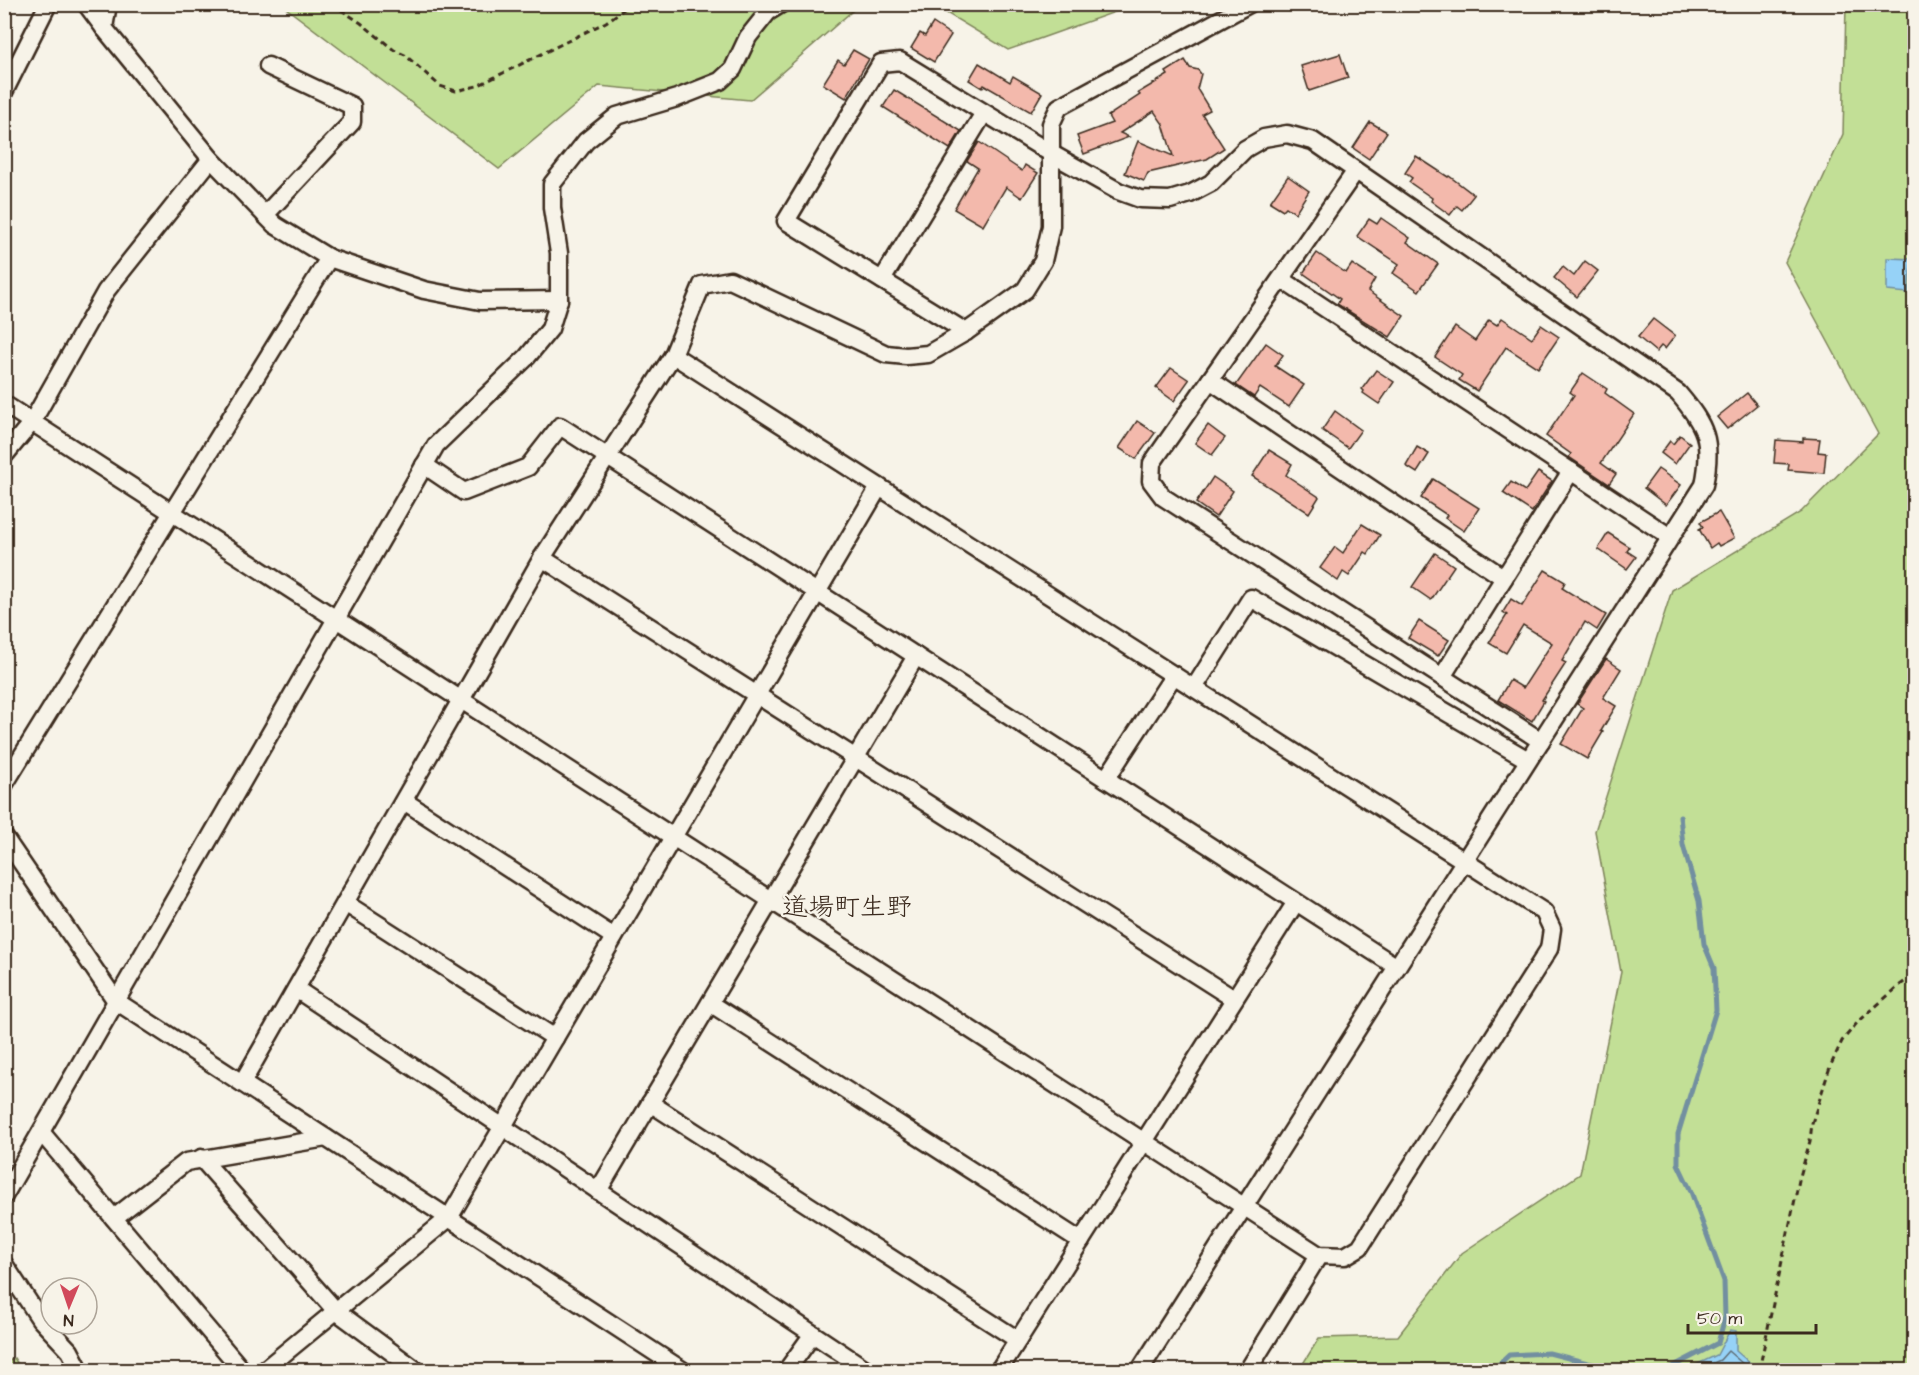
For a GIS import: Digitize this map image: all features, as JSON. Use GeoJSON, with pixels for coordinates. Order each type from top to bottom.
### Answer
{"type":"FeatureCollection","features":[{"type":"Feature","properties":{"kind":"street"},"geometry":{"type":"LineString","coordinates":[[4,92],[48,4]]}},
{"type":"Feature","properties":{"kind":"street"},"geometry":{"type":"LineString","coordinates":[[86,4],[212,159],[275,225],[329,258],[424,290],[480,301],[559,300]]}},
{"type":"Feature","properties":{"kind":"street"},"geometry":{"type":"LineString","coordinates":[[104,28],[108,4]]}},
{"type":"Feature","properties":{"kind":"street"},"geometry":{"type":"LineString","coordinates":[[4,1196],[436,445],[527,357],[550,329],[559,300],[559,253],[552,208],[552,184],[586,141],[617,116],[677,98],[720,81],[733,69],[748,37],[768,12],[781,4]]}},
{"type":"Feature","properties":{"kind":"street"},"geometry":{"type":"LineString","coordinates":[[242,1083],[542,558],[673,355],[702,285],[730,280],[886,354],[906,356],[928,354],[966,332],[1025,290],[1043,261],[1051,226],[1051,124],[1059,107],[1249,4]]}},
{"type":"Feature","properties":{"kind":"street"},"geometry":{"type":"LineString","coordinates":[[966,332],[786,221],[881,63],[900,61],[1052,154],[1118,191],[1140,199],[1170,200],[1190,194],[1211,183],[1245,149],[1264,138],[1287,134],[1312,141],[1678,393],[1697,415],[1706,438],[1709,460],[1704,485],[1140,1371]]}},
{"type":"Feature","properties":{"kind":"street"},"geometry":{"type":"LineString","coordinates":[[265,215],[352,122],[352,106],[268,66]]}},
{"type":"Feature","properties":{"kind":"street"},"geometry":{"type":"LineString","coordinates":[[882,280],[984,113]]}},
{"type":"Feature","properties":{"kind":"street"},"geometry":{"type":"LineString","coordinates":[[4,456],[32,422],[106,291],[212,159]]}},
{"type":"Feature","properties":{"kind":"street"},"geometry":{"type":"LineString","coordinates":[[1355,172],[1152,463],[1151,481],[1163,497],[1541,741]]}},
{"type":"Feature","properties":{"kind":"street"},"geometry":{"type":"LineString","coordinates":[[4,785],[329,258]]}},
{"type":"Feature","properties":{"kind":"street"},"geometry":{"type":"LineString","coordinates":[[1281,279],[1670,537]]}},
{"type":"Feature","properties":{"kind":"street"},"geometry":{"type":"LineString","coordinates":[[4,404],[1319,1255],[1345,1256],[1360,1247],[1549,949],[1552,928],[1544,912],[673,355]]}},
{"type":"Feature","properties":{"kind":"street"},"geometry":{"type":"LineString","coordinates":[[1210,380],[1504,578]]}},
{"type":"Feature","properties":{"kind":"street"},"geometry":{"type":"LineString","coordinates":[[424,465],[464,492],[528,467],[560,426],[1397,967]]}},
{"type":"Feature","properties":{"kind":"street"},"geometry":{"type":"LineString","coordinates":[[1442,677],[1570,471]]}},
{"type":"Feature","properties":{"kind":"street"},"geometry":{"type":"LineString","coordinates":[[264,1371],[449,1218],[879,487]]}},
{"type":"Feature","properties":{"kind":"street"},"geometry":{"type":"LineString","coordinates":[[542,558],[1234,999]]}},
{"type":"Feature","properties":{"kind":"street"},"geometry":{"type":"LineString","coordinates":[[1194,688],[1251,598],[1528,760]]}},
{"type":"Feature","properties":{"kind":"street"},"geometry":{"type":"LineString","coordinates":[[598,1191],[916,656]]}},
{"type":"Feature","properties":{"kind":"street"},"geometry":{"type":"LineString","coordinates":[[1106,779],[1174,675]]}},
{"type":"Feature","properties":{"kind":"street"},"geometry":{"type":"LineString","coordinates":[[404,801],[614,937]]}},
{"type":"Feature","properties":{"kind":"street"},"geometry":{"type":"LineString","coordinates":[[4,837],[116,1001],[682,1371]]}},
{"type":"Feature","properties":{"kind":"street"},"geometry":{"type":"LineString","coordinates":[[999,1371],[1296,902]]}},
{"type":"Feature","properties":{"kind":"street"},"geometry":{"type":"LineString","coordinates":[[345,903],[555,1038]]}},
{"type":"Feature","properties":{"kind":"street"},"geometry":{"type":"LineString","coordinates":[[296,989],[867,1371]]}},
{"type":"Feature","properties":{"kind":"street"},"geometry":{"type":"LineString","coordinates":[[710,1003],[1081,1241]]}},
{"type":"Feature","properties":{"kind":"street"},"geometry":{"type":"LineString","coordinates":[[650,1103],[1018,1340]]}},
{"type":"Feature","properties":{"kind":"street"},"geometry":{"type":"LineString","coordinates":[[41,1132],[242,1371]]}},
{"type":"Feature","properties":{"kind":"street"},"geometry":{"type":"LineString","coordinates":[[114,1218],[186,1162],[326,1138]]}},
{"type":"Feature","properties":{"kind":"street"},"geometry":{"type":"LineString","coordinates":[[201,1158],[336,1311],[416,1371]]}},
{"type":"Feature","properties":{"kind":"street"},"geometry":{"type":"LineString","coordinates":[[1248,1371],[1319,1255]]}},
{"type":"Feature","properties":{"kind":"street"},"geometry":{"type":"LineString","coordinates":[[4,1264],[40,1319],[70,1351],[80,1371]]}},
{"type":"Feature","properties":{"kind":"street"},"geometry":{"type":"LineString","coordinates":[[787,1371],[813,1334]]}},
{"type":"Feature","properties":{"kind":"path"},"geometry":{"type":"LineString","coordinates":[[332,4],[362,23],[394,50],[405,55],[440,86],[456,91],[477,86],[606,22],[631,4]]}},
{"type":"Feature","properties":{"kind":"path"},"geometry":{"type":"LineString","coordinates":[[1761,1371],[1761,1361],[1799,1180],[1810,1141],[1812,1123],[1830,1067],[1842,1041],[1857,1023],[1914,975]]}},
{"type":"Feature","properties":{"kind":"green space"},"geometry":{"type":"Polygon","coordinates":[[[282,5],[859,5],[750,100],[599,86],[499,169],[282,5]]]}},
{"type":"Feature","properties":{"kind":"green space"},"geometry":{"type":"Polygon","coordinates":[[[933,5],[1130,5],[1008,50],[933,5]]]}},
{"type":"Feature","properties":{"kind":"green space"},"geometry":{"type":"Polygon","coordinates":[[[1846,5],[1914,5],[1914,1370],[1299,1370],[1319,1338],[1398,1336],[1462,1253],[1580,1174],[1621,972],[1595,831],[1672,590],[1801,512],[1878,434],[1785,262],[1843,134],[1846,5]]]}},
{"type":"Feature","properties":{"kind":"green space"},"geometry":{"type":"Polygon","coordinates":[[[14,1358],[22,1370],[5,1370],[5,1364],[14,1358]]]}},
{"type":"Feature","properties":{"kind":"water"},"geometry":{"type":"Polygon","coordinates":[[[1887,258],[1914,259],[1911,265],[1908,293],[1887,291],[1887,258]]]}},
{"type":"Feature","properties":{"kind":"water"},"geometry":{"type":"Polygon","coordinates":[[[1730,1330],[1736,1331],[1736,1351],[1757,1369],[1685,1370],[1717,1355],[1730,1330]]]}},
{"type":"Feature","properties":{"kind":"water"},"geometry":{"type":"Polygon","coordinates":[[[1538,1363],[1588,1370],[1534,1370],[1538,1363]]]}},
{"type":"Feature","properties":{"kind":"building"},"geometry":{"type":"Polygon","coordinates":[[[933,23],[951,35],[934,62],[911,48],[920,33],[925,36],[933,23]]]}},
{"type":"Feature","properties":{"kind":"building"},"geometry":{"type":"Polygon","coordinates":[[[853,50],[869,59],[846,98],[823,84],[838,60],[844,64],[853,50]]]}},
{"type":"Feature","properties":{"kind":"building"},"geometry":{"type":"Polygon","coordinates":[[[1340,54],[1348,78],[1309,91],[1301,66],[1340,54]]]}},
{"type":"Feature","properties":{"kind":"building"},"geometry":{"type":"Polygon","coordinates":[[[1185,60],[1190,68],[1198,70],[1201,74],[1197,89],[1210,110],[1202,114],[1224,148],[1207,159],[1148,173],[1144,181],[1125,173],[1138,141],[1173,156],[1163,124],[1154,111],[1120,133],[1129,137],[1084,154],[1077,136],[1112,123],[1108,116],[1140,95],[1138,93],[1168,75],[1166,72],[1185,60]]]}},
{"type":"Feature","properties":{"kind":"building"},"geometry":{"type":"Polygon","coordinates":[[[979,63],[1010,82],[1013,76],[1042,93],[1031,112],[984,85],[982,88],[969,80],[979,63]]]}},
{"type":"Feature","properties":{"kind":"building"},"geometry":{"type":"Polygon","coordinates":[[[894,90],[961,131],[950,149],[883,107],[894,90]]]}},
{"type":"Feature","properties":{"kind":"building"},"geometry":{"type":"Polygon","coordinates":[[[1370,122],[1387,132],[1369,159],[1353,148],[1370,122]]]}},
{"type":"Feature","properties":{"kind":"building"},"geometry":{"type":"Polygon","coordinates":[[[979,142],[1022,171],[1025,165],[1038,173],[1022,198],[1006,187],[983,226],[954,209],[978,168],[967,161],[979,142]]]}},
{"type":"Feature","properties":{"kind":"building"},"geometry":{"type":"Polygon","coordinates":[[[1416,156],[1449,176],[1474,195],[1462,210],[1457,206],[1450,215],[1431,201],[1432,198],[1409,182],[1412,178],[1405,173],[1416,156]]]}},
{"type":"Feature","properties":{"kind":"building"},"geometry":{"type":"Polygon","coordinates":[[[1288,176],[1309,191],[1295,213],[1286,207],[1283,210],[1270,202],[1288,176]]]}},
{"type":"Feature","properties":{"kind":"building"},"geometry":{"type":"Polygon","coordinates":[[[1381,218],[1410,238],[1407,242],[1438,264],[1419,291],[1393,273],[1399,264],[1357,236],[1369,219],[1377,224],[1381,218]]]}},
{"type":"Feature","properties":{"kind":"building"},"geometry":{"type":"Polygon","coordinates":[[[1317,253],[1346,273],[1352,264],[1375,279],[1368,291],[1404,316],[1390,337],[1337,304],[1340,299],[1303,273],[1317,253]]]}},
{"type":"Feature","properties":{"kind":"building"},"geometry":{"type":"Polygon","coordinates":[[[1585,261],[1598,271],[1577,297],[1554,278],[1563,267],[1574,276],[1585,261]]]}},
{"type":"Feature","properties":{"kind":"building"},"geometry":{"type":"Polygon","coordinates":[[[1502,318],[1532,338],[1541,325],[1559,337],[1538,368],[1506,347],[1477,391],[1459,380],[1462,375],[1435,357],[1455,327],[1475,341],[1489,320],[1497,325],[1502,318]]]}},
{"type":"Feature","properties":{"kind":"building"},"geometry":{"type":"Polygon","coordinates":[[[1653,319],[1675,336],[1665,349],[1661,346],[1656,352],[1638,337],[1653,319]]]}},
{"type":"Feature","properties":{"kind":"building"},"geometry":{"type":"Polygon","coordinates":[[[1266,343],[1283,355],[1275,366],[1304,385],[1289,407],[1260,388],[1254,397],[1236,385],[1266,343]]]}},
{"type":"Feature","properties":{"kind":"building"},"geometry":{"type":"Polygon","coordinates":[[[1171,368],[1189,380],[1174,401],[1156,388],[1171,368]]]}},
{"type":"Feature","properties":{"kind":"building"},"geometry":{"type":"Polygon","coordinates":[[[1376,370],[1394,382],[1379,404],[1363,393],[1362,389],[1376,370]]]}},
{"type":"Feature","properties":{"kind":"building"},"geometry":{"type":"Polygon","coordinates":[[[1583,373],[1607,389],[1605,393],[1634,414],[1601,463],[1616,474],[1609,484],[1569,457],[1571,454],[1546,436],[1574,395],[1570,392],[1583,373]]]}},
{"type":"Feature","properties":{"kind":"building"},"geometry":{"type":"Polygon","coordinates":[[[1747,393],[1757,405],[1727,429],[1717,417],[1747,393]]]}},
{"type":"Feature","properties":{"kind":"building"},"geometry":{"type":"Polygon","coordinates":[[[1335,411],[1361,430],[1348,448],[1322,430],[1335,411]]]}},
{"type":"Feature","properties":{"kind":"building"},"geometry":{"type":"Polygon","coordinates":[[[1137,421],[1155,433],[1136,459],[1119,448],[1137,421]]]}},
{"type":"Feature","properties":{"kind":"building"},"geometry":{"type":"Polygon","coordinates":[[[1208,425],[1225,438],[1212,455],[1195,443],[1208,425]]]}},
{"type":"Feature","properties":{"kind":"building"},"geometry":{"type":"Polygon","coordinates":[[[1680,435],[1690,443],[1675,464],[1661,453],[1670,441],[1673,444],[1680,435]]]}},
{"type":"Feature","properties":{"kind":"building"},"geometry":{"type":"Polygon","coordinates":[[[1803,438],[1820,439],[1818,452],[1826,453],[1824,473],[1788,470],[1789,464],[1774,463],[1776,440],[1803,442],[1803,438]]]}},
{"type":"Feature","properties":{"kind":"building"},"geometry":{"type":"Polygon","coordinates":[[[1417,447],[1429,454],[1417,473],[1406,466],[1417,447]]]}},
{"type":"Feature","properties":{"kind":"building"},"geometry":{"type":"Polygon","coordinates":[[[1269,450],[1292,464],[1286,475],[1319,497],[1309,513],[1252,476],[1269,450]]]}},
{"type":"Feature","properties":{"kind":"building"},"geometry":{"type":"Polygon","coordinates":[[[1658,469],[1681,485],[1666,505],[1644,488],[1658,469]]]}},
{"type":"Feature","properties":{"kind":"building"},"geometry":{"type":"Polygon","coordinates":[[[1538,472],[1552,481],[1532,512],[1503,493],[1511,482],[1525,491],[1538,472]]]}},
{"type":"Feature","properties":{"kind":"building"},"geometry":{"type":"Polygon","coordinates":[[[1213,477],[1233,491],[1216,517],[1196,503],[1213,477]]]}},
{"type":"Feature","properties":{"kind":"building"},"geometry":{"type":"Polygon","coordinates":[[[1433,479],[1479,508],[1464,531],[1445,518],[1447,515],[1421,498],[1433,479]]]}},
{"type":"Feature","properties":{"kind":"building"},"geometry":{"type":"Polygon","coordinates":[[[1719,512],[1734,538],[1719,546],[1717,543],[1710,548],[1699,529],[1703,527],[1700,522],[1719,512]]]}},
{"type":"Feature","properties":{"kind":"building"},"geometry":{"type":"Polygon","coordinates":[[[1362,524],[1380,535],[1368,554],[1365,552],[1349,576],[1343,572],[1338,581],[1320,568],[1335,547],[1343,553],[1362,524]]]}},
{"type":"Feature","properties":{"kind":"building"},"geometry":{"type":"Polygon","coordinates":[[[1608,533],[1630,547],[1627,551],[1636,557],[1627,569],[1598,549],[1608,533]]]}},
{"type":"Feature","properties":{"kind":"building"},"geometry":{"type":"Polygon","coordinates":[[[1435,553],[1454,566],[1431,600],[1412,587],[1435,553]]]}},
{"type":"Feature","properties":{"kind":"building"},"geometry":{"type":"Polygon","coordinates":[[[1545,570],[1565,582],[1562,588],[1606,615],[1597,630],[1585,622],[1562,661],[1566,663],[1542,700],[1544,701],[1532,721],[1498,700],[1510,680],[1523,688],[1552,643],[1523,625],[1506,653],[1489,643],[1507,615],[1503,612],[1511,599],[1522,606],[1545,570]]]}},
{"type":"Feature","properties":{"kind":"building"},"geometry":{"type":"Polygon","coordinates":[[[1419,621],[1449,640],[1438,656],[1408,638],[1419,621]]]}},
{"type":"Feature","properties":{"kind":"building"},"geometry":{"type":"Polygon","coordinates":[[[1606,659],[1621,669],[1603,698],[1616,706],[1587,759],[1561,744],[1583,708],[1577,704],[1606,659]]]}},
{"type":"Feature","properties":{"kind":"waterway"},"geometry":{"type":"LineString","coordinates":[[1666,1370],[1718,1343],[1725,1317],[1724,1281],[1690,1189],[1678,1164],[1678,1134],[1716,1010],[1714,968],[1704,944],[1699,901],[1683,845],[1680,816]]}},
{"type":"Feature","properties":{"kind":"waterway"},"geometry":{"type":"LineString","coordinates":[[1493,1370],[1509,1355],[1549,1353],[1607,1368],[1639,1370]]}},
{"type":"Feature","properties":{"kind":"district","name":"道場町生野"},"geometry":{"type":"Point","coordinates":[847,907]}}]}
